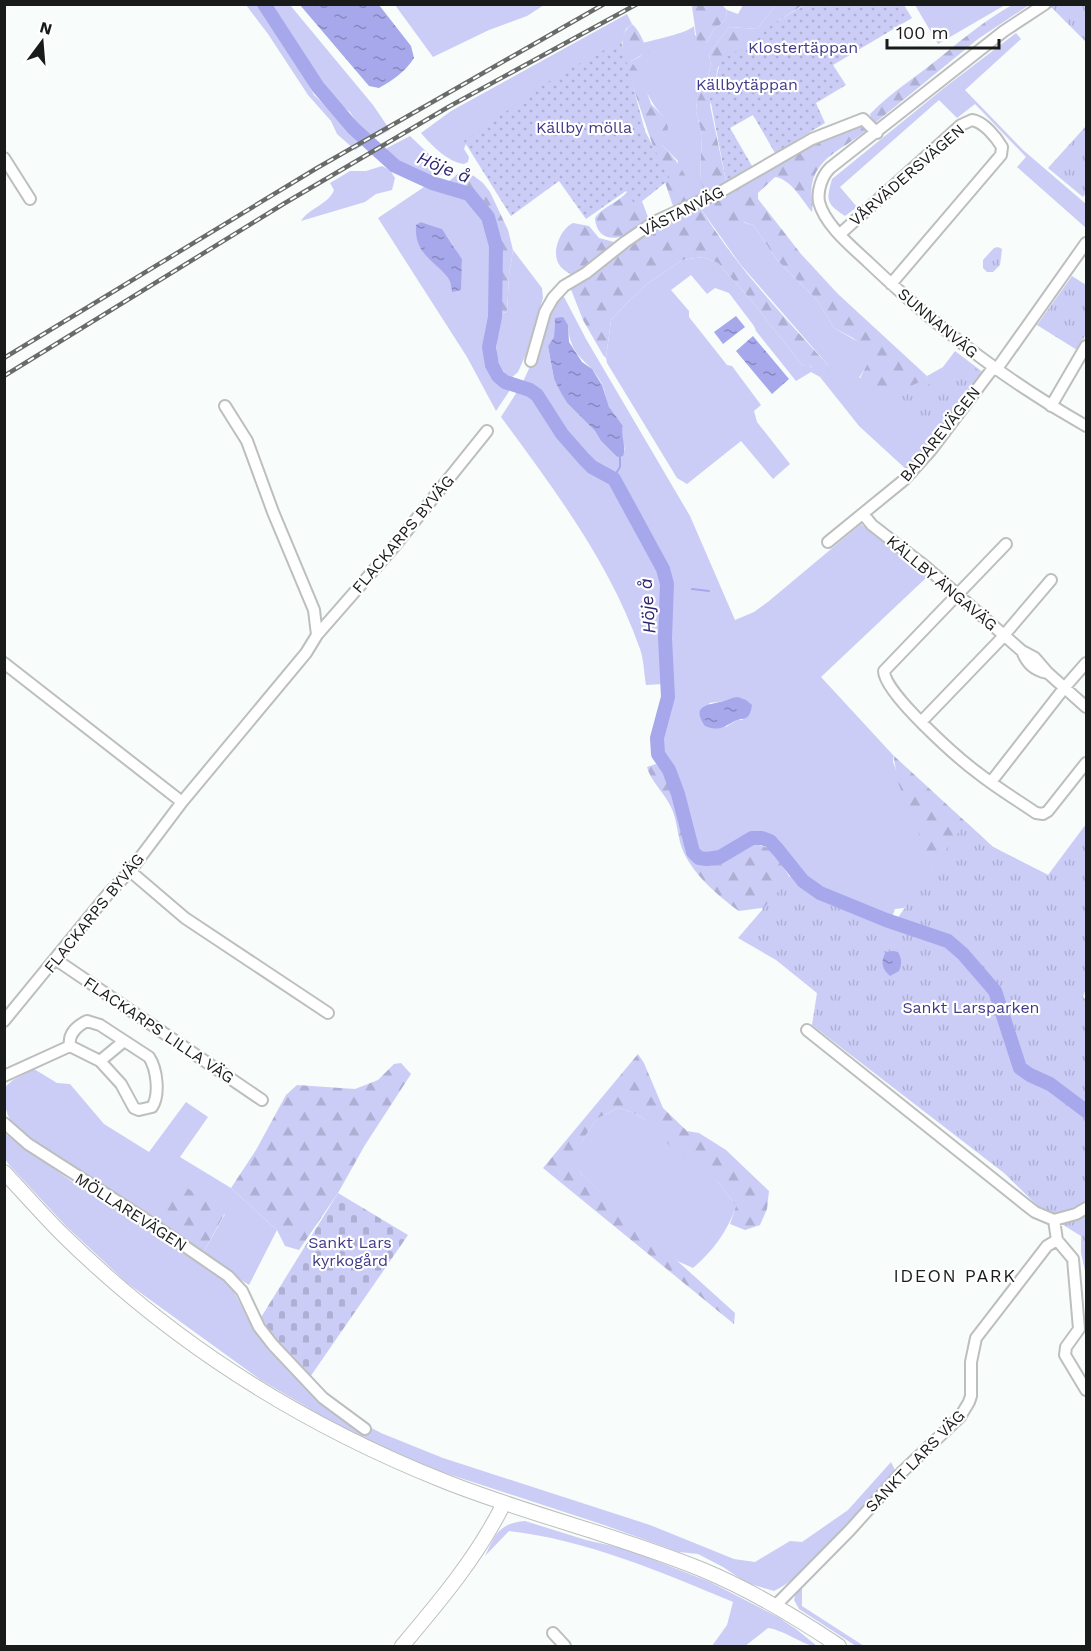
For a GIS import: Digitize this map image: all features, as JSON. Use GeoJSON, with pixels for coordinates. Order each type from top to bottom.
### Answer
{"type":"FeatureCollection","features":[{"type":"Feature","properties":{"kind":"main road"},"geometry":{"type":"LineString","coordinates":[[4,1172],[61,1233],[183,1338],[298,1413],[346,1439],[401,1464],[504,1503],[637,1546],[702,1570],[775,1606],[839,1647]]}},
{"type":"Feature","properties":{"kind":"main road"},"geometry":{"type":"LineString","coordinates":[[402,1647],[470,1560],[504,1503]]}},
{"type":"Feature","properties":{"kind":"street"},"geometry":{"type":"LineString","coordinates":[[877,133],[986,45],[1045,4]]}},
{"type":"Feature","properties":{"kind":"street","name":"VÄSTANVÄG"},"geometry":{"type":"LineString","coordinates":[[531,362],[545,312],[557,293],[648,226],[722,191],[825,133],[863,119],[877,133]]}},
{"type":"Feature","properties":{"kind":"street","name":"VÅRVÄDERSVÄGEN"},"geometry":{"type":"LineString","coordinates":[[840,234],[961,125],[972,120],[980,123],[1001,145],[1001,154],[891,284]]}},
{"type":"Feature","properties":{"kind":"street","name":"SUNNANVÄG"},"geometry":{"type":"LineString","coordinates":[[877,133],[827,171],[823,179],[819,192],[820,203],[840,234],[891,284],[994,369],[1086,426]]}},
{"type":"Feature","properties":{"kind":"street"},"geometry":{"type":"LineString","coordinates":[[4,159],[30,199]]}},
{"type":"Feature","properties":{"kind":"street","name":"BADAREVÄGEN"},"geometry":{"type":"LineString","coordinates":[[828,542],[904,480],[931,450],[994,369],[1086,243]]}},
{"type":"Feature","properties":{"kind":"street"},"geometry":{"type":"LineString","coordinates":[[1051,406],[1086,346]]}},
{"type":"Feature","properties":{"kind":"street"},"geometry":{"type":"LineString","coordinates":[[225,406],[247,441],[273,512],[314,610],[318,635]]}},
{"type":"Feature","properties":{"kind":"street","name":"FLACKARPS BYVÄG"},"geometry":{"type":"LineString","coordinates":[[4,1021],[130,871],[182,802],[487,431]]}},
{"type":"Feature","properties":{"kind":"street","name":"KÄLLBY ÄNGAVÄG"},"geometry":{"type":"LineString","coordinates":[[862,514],[872,525],[957,594],[1022,651],[1035,658],[1048,673],[1086,706]]}},
{"type":"Feature","properties":{"kind":"street"},"geometry":{"type":"LineString","coordinates":[[1006,544],[884,671],[884,677],[888,685],[921,722],[967,765],[1036,813],[1043,814],[1048,811],[1086,763]]}},
{"type":"Feature","properties":{"kind":"street"},"geometry":{"type":"LineString","coordinates":[[921,722],[1004,635],[1051,580]]}},
{"type":"Feature","properties":{"kind":"street"},"geometry":{"type":"LineString","coordinates":[[4,663],[182,802]]}},
{"type":"Feature","properties":{"kind":"street"},"geometry":{"type":"LineString","coordinates":[[990,782],[1086,663]]}},
{"type":"Feature","properties":{"kind":"street"},"geometry":{"type":"LineString","coordinates":[[130,871],[185,918],[328,1013]]}},
{"type":"Feature","properties":{"kind":"street","name":"FLACKARPS LILLA VÄG"},"geometry":{"type":"LineString","coordinates":[[56,959],[262,1100]]}},
{"type":"Feature","properties":{"kind":"street"},"geometry":{"type":"LineString","coordinates":[[87,1021],[100,1025],[141,1052],[153,1063],[156,1092],[152,1107],[139,1110],[134,1108],[121,1084],[100,1061],[70,1046],[69,1041],[73,1032],[80,1024],[87,1021]]}},
{"type":"Feature","properties":{"kind":"street"},"geometry":{"type":"LineString","coordinates":[[807,1030],[1035,1212],[1054,1220],[1076,1214],[1086,1208]]}},
{"type":"Feature","properties":{"kind":"street"},"geometry":{"type":"LineString","coordinates":[[100,1061],[123,1042]]}},
{"type":"Feature","properties":{"kind":"street"},"geometry":{"type":"LineString","coordinates":[[4,1076],[70,1046]]}},
{"type":"Feature","properties":{"kind":"street","name":"MÖLLAREVÄGEN"},"geometry":{"type":"LineString","coordinates":[[4,1123],[28,1144],[154,1225],[228,1276],[242,1291],[259,1327],[273,1345],[323,1398],[365,1429]]}},
{"type":"Feature","properties":{"kind":"street"},"geometry":{"type":"LineString","coordinates":[[1054,1220],[1057,1240],[1073,1259],[1082,1327],[1066,1347],[1065,1355],[1086,1390]]}},
{"type":"Feature","properties":{"kind":"street","name":"SANKT LARS VÄG"},"geometry":{"type":"LineString","coordinates":[[775,1606],[850,1530],[909,1465],[960,1417],[971,1396],[972,1356],[976,1338],[1047,1246],[1057,1240]]}},
{"type":"Feature","properties":{"kind":"street"},"geometry":{"type":"LineString","coordinates":[[553,1634],[566,1647]]}},
{"type":"Feature","properties":{"kind":"green space"},"geometry":{"type":"Polygon","coordinates":[[[246,5],[257,5],[290,50],[314,95],[365,144],[355,150],[337,134],[331,121],[308,95],[246,5]]]}},
{"type":"Feature","properties":{"kind":"green space"},"geometry":{"type":"Polygon","coordinates":[[[270,5],[290,5],[373,105],[390,130],[377,137],[362,131],[350,112],[335,101],[321,85],[309,62],[270,5]]]}},
{"type":"Feature","properties":{"kind":"green space"},"geometry":{"type":"Polygon","coordinates":[[[395,5],[544,5],[527,16],[489,30],[433,57],[395,5]]]}},
{"type":"Feature","properties":{"kind":"green space"},"geometry":{"type":"Polygon","coordinates":[[[694,5],[722,5],[727,10],[726,19],[713,31],[706,43],[701,44],[697,41],[692,7],[694,5]]]}},
{"type":"Feature","properties":{"kind":"green space"},"geometry":{"type":"Polygon","coordinates":[[[743,5],[776,5],[757,29],[729,27],[709,54],[711,66],[697,101],[696,111],[702,135],[700,179],[743,222],[754,226],[777,260],[817,300],[834,328],[862,344],[871,352],[871,358],[859,378],[926,379],[927,376],[943,367],[955,351],[984,373],[908,471],[859,426],[820,377],[811,372],[796,381],[729,293],[715,288],[707,294],[691,275],[671,290],[689,311],[689,317],[727,365],[732,366],[761,405],[754,411],[757,422],[790,464],[773,479],[741,441],[687,484],[677,478],[607,363],[611,320],[647,284],[682,260],[703,257],[718,263],[751,300],[803,366],[808,362],[811,367],[828,371],[828,365],[740,264],[701,209],[674,209],[678,161],[662,145],[663,116],[653,103],[631,61],[641,56],[643,43],[677,34],[694,26],[695,35],[706,43],[713,31],[726,19],[727,10],[738,14],[743,5]]]}},
{"type":"Feature","properties":{"kind":"green space"},"geometry":{"type":"Polygon","coordinates":[[[776,5],[803,5],[778,21],[756,41],[718,67],[710,105],[726,181],[754,168],[712,191],[707,190],[700,179],[702,135],[696,111],[697,101],[711,66],[709,54],[729,27],[757,29],[776,5]]]}},
{"type":"Feature","properties":{"kind":"green space"},"geometry":{"type":"Polygon","coordinates":[[[804,5],[904,5],[912,18],[833,65],[846,85],[816,103],[825,123],[775,153],[753,115],[730,128],[752,166],[726,181],[710,98],[721,60],[757,39],[773,24],[804,5]]]}},
{"type":"Feature","properties":{"kind":"green space"},"geometry":{"type":"Polygon","coordinates":[[[915,5],[1005,5],[938,44],[915,5]]]}},
{"type":"Feature","properties":{"kind":"green space"},"geometry":{"type":"Polygon","coordinates":[[[1012,5],[1029,5],[978,39],[875,123],[872,122],[870,114],[887,98],[976,28],[1012,5]]]}},
{"type":"Feature","properties":{"kind":"green space"},"geometry":{"type":"Polygon","coordinates":[[[1049,5],[1086,5],[1086,42],[1049,5]]]}},
{"type":"Feature","properties":{"kind":"green space"},"geometry":{"type":"Polygon","coordinates":[[[627,14],[632,24],[626,29],[622,43],[467,141],[464,149],[469,157],[468,162],[458,163],[446,157],[421,133],[451,111],[627,14]]]}},
{"type":"Feature","properties":{"kind":"green space"},"geometry":{"type":"Polygon","coordinates":[[[632,24],[649,51],[631,61],[642,77],[651,104],[663,116],[668,127],[666,141],[662,145],[681,168],[689,187],[684,203],[674,209],[624,60],[622,45],[624,36],[632,24]]]}},
{"type":"Feature","properties":{"kind":"green space"},"geometry":{"type":"Polygon","coordinates":[[[1016,33],[1021,39],[965,90],[1023,150],[1086,204],[1086,228],[1017,167],[1026,157],[975,104],[957,118],[939,100],[840,187],[857,207],[845,216],[834,208],[828,197],[832,179],[1016,33]]]}},
{"type":"Feature","properties":{"kind":"green space","name":"Källby mölla"},"geometry":{"type":"Polygon","coordinates":[[[621,41],[645,131],[670,179],[636,206],[626,191],[586,219],[559,181],[511,216],[464,141],[558,75],[621,41]]]}},
{"type":"Feature","properties":{"kind":"green space"},"geometry":{"type":"Polygon","coordinates":[[[860,122],[868,129],[835,152],[815,174],[812,184],[812,212],[791,186],[775,177],[758,193],[758,199],[801,254],[838,294],[927,376],[926,379],[878,401],[859,384],[870,352],[853,338],[834,328],[817,300],[777,260],[754,226],[744,222],[735,229],[727,228],[714,206],[718,196],[799,149],[860,122]]]}},
{"type":"Feature","properties":{"kind":"green space"},"geometry":{"type":"Polygon","coordinates":[[[1086,126],[1086,193],[1083,197],[1048,168],[1086,126]]]}},
{"type":"Feature","properties":{"kind":"green space"},"geometry":{"type":"Polygon","coordinates":[[[410,136],[432,157],[449,168],[438,177],[430,178],[388,156],[385,152],[387,148],[410,136]]]}},
{"type":"Feature","properties":{"kind":"green space"},"geometry":{"type":"Polygon","coordinates":[[[382,166],[390,170],[395,178],[392,190],[376,194],[365,202],[301,221],[331,195],[334,190],[330,183],[350,171],[366,171],[382,166]]]}},
{"type":"Feature","properties":{"kind":"green space"},"geometry":{"type":"Polygon","coordinates":[[[460,172],[474,176],[483,183],[490,192],[508,230],[513,250],[507,313],[502,312],[499,304],[499,249],[495,222],[490,210],[481,199],[448,182],[460,172]]]}},
{"type":"Feature","properties":{"kind":"green space"},"geometry":{"type":"Polygon","coordinates":[[[632,185],[640,196],[648,217],[643,224],[627,235],[610,237],[603,235],[597,228],[595,218],[623,196],[632,185]]]}},
{"type":"Feature","properties":{"kind":"green space"},"geometry":{"type":"Polygon","coordinates":[[[424,187],[461,196],[480,210],[488,229],[491,252],[489,313],[485,344],[487,365],[494,378],[510,390],[496,411],[467,357],[378,218],[424,187]],[[421,222],[417,225],[418,242],[426,255],[449,279],[452,292],[462,268],[462,259],[440,229],[421,222]]]}},
{"type":"Feature","properties":{"kind":"green space"},"geometry":{"type":"Polygon","coordinates":[[[695,206],[701,209],[729,251],[761,290],[828,365],[825,375],[819,375],[808,363],[803,366],[751,300],[718,263],[703,257],[682,260],[647,284],[626,304],[611,320],[606,358],[603,355],[583,320],[570,287],[655,225],[695,206]]]}},
{"type":"Feature","properties":{"kind":"green space"},"geometry":{"type":"Polygon","coordinates":[[[573,223],[589,226],[599,238],[614,242],[575,276],[562,268],[556,255],[559,239],[565,229],[573,223]]]}},
{"type":"Feature","properties":{"kind":"green space"},"geometry":{"type":"Polygon","coordinates":[[[994,248],[1002,249],[1000,265],[993,272],[987,272],[983,268],[983,260],[994,248]]]}},
{"type":"Feature","properties":{"kind":"green space"},"geometry":{"type":"Polygon","coordinates":[[[513,250],[542,288],[543,298],[526,354],[518,372],[511,378],[500,364],[496,348],[502,312],[507,313],[513,250]]]}},
{"type":"Feature","properties":{"kind":"green space"},"geometry":{"type":"Polygon","coordinates":[[[1072,276],[1086,285],[1086,334],[1077,350],[1037,325],[1072,276]]]}},
{"type":"Feature","properties":{"kind":"green space"},"geometry":{"type":"Polygon","coordinates":[[[562,293],[586,339],[690,516],[735,620],[754,612],[769,601],[861,524],[927,577],[821,677],[893,755],[893,762],[938,881],[904,908],[895,909],[892,917],[847,901],[815,883],[801,873],[778,843],[763,835],[755,834],[747,837],[725,852],[716,855],[703,854],[697,849],[690,834],[681,791],[661,746],[660,738],[672,696],[664,684],[646,685],[640,649],[628,617],[597,557],[560,499],[501,417],[522,384],[532,362],[542,324],[562,293]],[[555,318],[554,337],[548,346],[554,379],[567,403],[617,457],[625,450],[621,434],[623,426],[610,410],[597,375],[572,345],[568,325],[555,318]],[[725,701],[709,703],[726,727],[737,720],[743,720],[725,701]]]}},
{"type":"Feature","properties":{"kind":"green space"},"geometry":{"type":"Polygon","coordinates":[[[961,358],[979,371],[927,434],[886,403],[937,381],[961,358]]]}},
{"type":"Feature","properties":{"kind":"green space"},"geometry":{"type":"Polygon","coordinates":[[[893,755],[993,847],[1048,875],[1086,962],[938,881],[899,785],[893,755]]]}},
{"type":"Feature","properties":{"kind":"green space"},"geometry":{"type":"Polygon","coordinates":[[[656,764],[669,782],[674,794],[689,855],[697,861],[714,865],[729,859],[752,843],[760,845],[774,853],[789,876],[808,894],[778,915],[761,908],[739,911],[723,899],[701,878],[684,853],[671,807],[647,767],[656,764]]]}},
{"type":"Feature","properties":{"kind":"green space","name":"Sankt Larsparken"},"geometry":{"type":"Polygon","coordinates":[[[966,822],[993,847],[1048,875],[1086,824],[1086,988],[1083,997],[1086,1000],[1086,1275],[1081,1253],[1081,1236],[1047,1215],[1004,1173],[812,1025],[817,993],[776,960],[738,938],[792,875],[816,897],[894,923],[966,822]]]}},
{"type":"Feature","properties":{"kind":"green space"},"geometry":{"type":"Polygon","coordinates":[[[638,1054],[663,1108],[687,1131],[699,1133],[726,1150],[769,1191],[767,1209],[760,1225],[745,1230],[730,1224],[736,1206],[719,1183],[673,1149],[644,1119],[618,1108],[598,1118],[583,1139],[577,1159],[581,1174],[735,1313],[734,1324],[543,1168],[638,1054]]]}},
{"type":"Feature","properties":{"kind":"green space"},"geometry":{"type":"Polygon","coordinates":[[[401,1063],[411,1074],[365,1145],[338,1193],[299,1250],[285,1246],[277,1230],[231,1188],[256,1150],[286,1095],[297,1085],[355,1089],[378,1080],[394,1064],[401,1063]]]}},
{"type":"Feature","properties":{"kind":"green space"},"geometry":{"type":"Polygon","coordinates":[[[34,1069],[57,1083],[70,1084],[104,1124],[149,1152],[186,1102],[208,1117],[180,1157],[231,1188],[277,1230],[249,1285],[202,1255],[225,1214],[153,1219],[19,1132],[7,1111],[5,1087],[34,1069]]]}},
{"type":"Feature","properties":{"kind":"green space"},"geometry":{"type":"Polygon","coordinates":[[[618,1108],[644,1119],[719,1183],[736,1206],[719,1240],[693,1268],[673,1259],[581,1174],[576,1159],[583,1139],[598,1118],[618,1108]]]}},
{"type":"Feature","properties":{"kind":"green space"},"geometry":{"type":"Polygon","coordinates":[[[4,1133],[74,1183],[218,1275],[232,1288],[256,1334],[289,1371],[344,1421],[345,1414],[381,1433],[443,1458],[650,1525],[734,1559],[755,1562],[790,1541],[802,1542],[848,1510],[891,1462],[895,1470],[893,1476],[804,1569],[774,1591],[747,1583],[698,1554],[679,1552],[439,1471],[349,1432],[261,1380],[127,1283],[66,1226],[10,1166],[5,1159],[4,1133]]]}},
{"type":"Feature","properties":{"kind":"green space"},"geometry":{"type":"Polygon","coordinates":[[[178,1182],[225,1213],[202,1255],[153,1219],[178,1182]]]}},
{"type":"Feature","properties":{"kind":"green space","name":"Sankt Lars kyrkogård"},"geometry":{"type":"Polygon","coordinates":[[[338,1193],[408,1235],[308,1380],[266,1333],[260,1319],[338,1193]]]}},
{"type":"Feature","properties":{"kind":"green space"},"geometry":{"type":"Polygon","coordinates":[[[525,1521],[586,1540],[626,1549],[710,1582],[778,1617],[817,1646],[768,1628],[745,1646],[712,1646],[727,1625],[733,1602],[623,1559],[567,1542],[509,1531],[485,1556],[499,1531],[509,1524],[525,1521]]]}},
{"type":"Feature","properties":{"kind":"green space"},"geometry":{"type":"Polygon","coordinates":[[[802,1588],[802,1606],[864,1646],[856,1646],[799,1609],[794,1600],[796,1592],[802,1588]]]}},
{"type":"Feature","properties":{"kind":"water"},"geometry":{"type":"Polygon","coordinates":[[[300,5],[379,5],[411,46],[414,58],[403,72],[389,82],[379,88],[369,86],[300,5]]]}},
{"type":"Feature","properties":{"kind":"water"},"geometry":{"type":"Polygon","coordinates":[[[421,222],[442,229],[462,259],[461,290],[452,292],[448,278],[421,250],[416,235],[416,225],[421,222]]]}},
{"type":"Feature","properties":{"kind":"water"},"geometry":{"type":"Polygon","coordinates":[[[736,316],[745,327],[723,344],[714,332],[736,316]]]}},
{"type":"Feature","properties":{"kind":"water"},"geometry":{"type":"Polygon","coordinates":[[[563,317],[568,325],[569,342],[582,362],[592,369],[602,385],[609,407],[623,426],[623,456],[617,457],[601,441],[595,431],[567,403],[554,379],[548,346],[554,337],[555,318],[563,317]]]}},
{"type":"Feature","properties":{"kind":"water"},"geometry":{"type":"Polygon","coordinates":[[[753,336],[789,379],[772,394],[736,351],[753,336]]]}},
{"type":"Feature","properties":{"kind":"water"},"geometry":{"type":"Polygon","coordinates":[[[738,697],[752,705],[748,717],[720,728],[705,726],[700,714],[703,707],[738,697]]]}},
{"type":"Feature","properties":{"kind":"water"},"geometry":{"type":"Polygon","coordinates":[[[886,952],[898,952],[901,964],[899,971],[890,976],[885,971],[883,962],[886,952]]]}},
{"type":"Feature","properties":{"kind":"waterway","name":"Höje å"},"geometry":{"type":"LineString","coordinates":[[264,4],[318,87],[353,128],[395,166],[432,183],[469,194],[488,217],[496,246],[495,317],[489,347],[492,365],[498,376],[505,382],[530,390],[537,395],[562,434],[584,459],[592,467],[614,479],[663,569],[667,584],[665,638],[668,697],[657,738],[658,754],[669,770],[678,794],[693,852],[699,858],[720,857],[752,838],[762,838],[770,841],[803,881],[820,893],[886,920],[948,941],[963,954],[995,991],[1020,1068],[1050,1084],[1086,1111]]}},
{"type":"Feature","properties":{"kind":"waterway"},"geometry":{"type":"LineString","coordinates":[[613,478],[620,467],[620,456]]}},
{"type":"Feature","properties":{"kind":"waterway"},"geometry":{"type":"LineString","coordinates":[[692,589],[709,591]]}},
{"type":"Feature","properties":{"kind":"railway"},"geometry":{"type":"LineString","coordinates":[[4,358],[317,168],[604,4]]}},
{"type":"Feature","properties":{"kind":"railway"},"geometry":{"type":"LineString","coordinates":[[4,376],[285,203],[450,106],[637,4]]}},
{"type":"Feature","properties":{"kind":"district","name":"IDEON PARK"},"geometry":{"type":"Point","coordinates":[955,1275]}},
{"type":"Feature","properties":{"kind":"park label","name":"Klostertäppan"},"geometry":{"type":"Point","coordinates":[803,47]}},
{"type":"Feature","properties":{"kind":"park label","name":"Källbytäppan"},"geometry":{"type":"Point","coordinates":[747,84]}}]}
